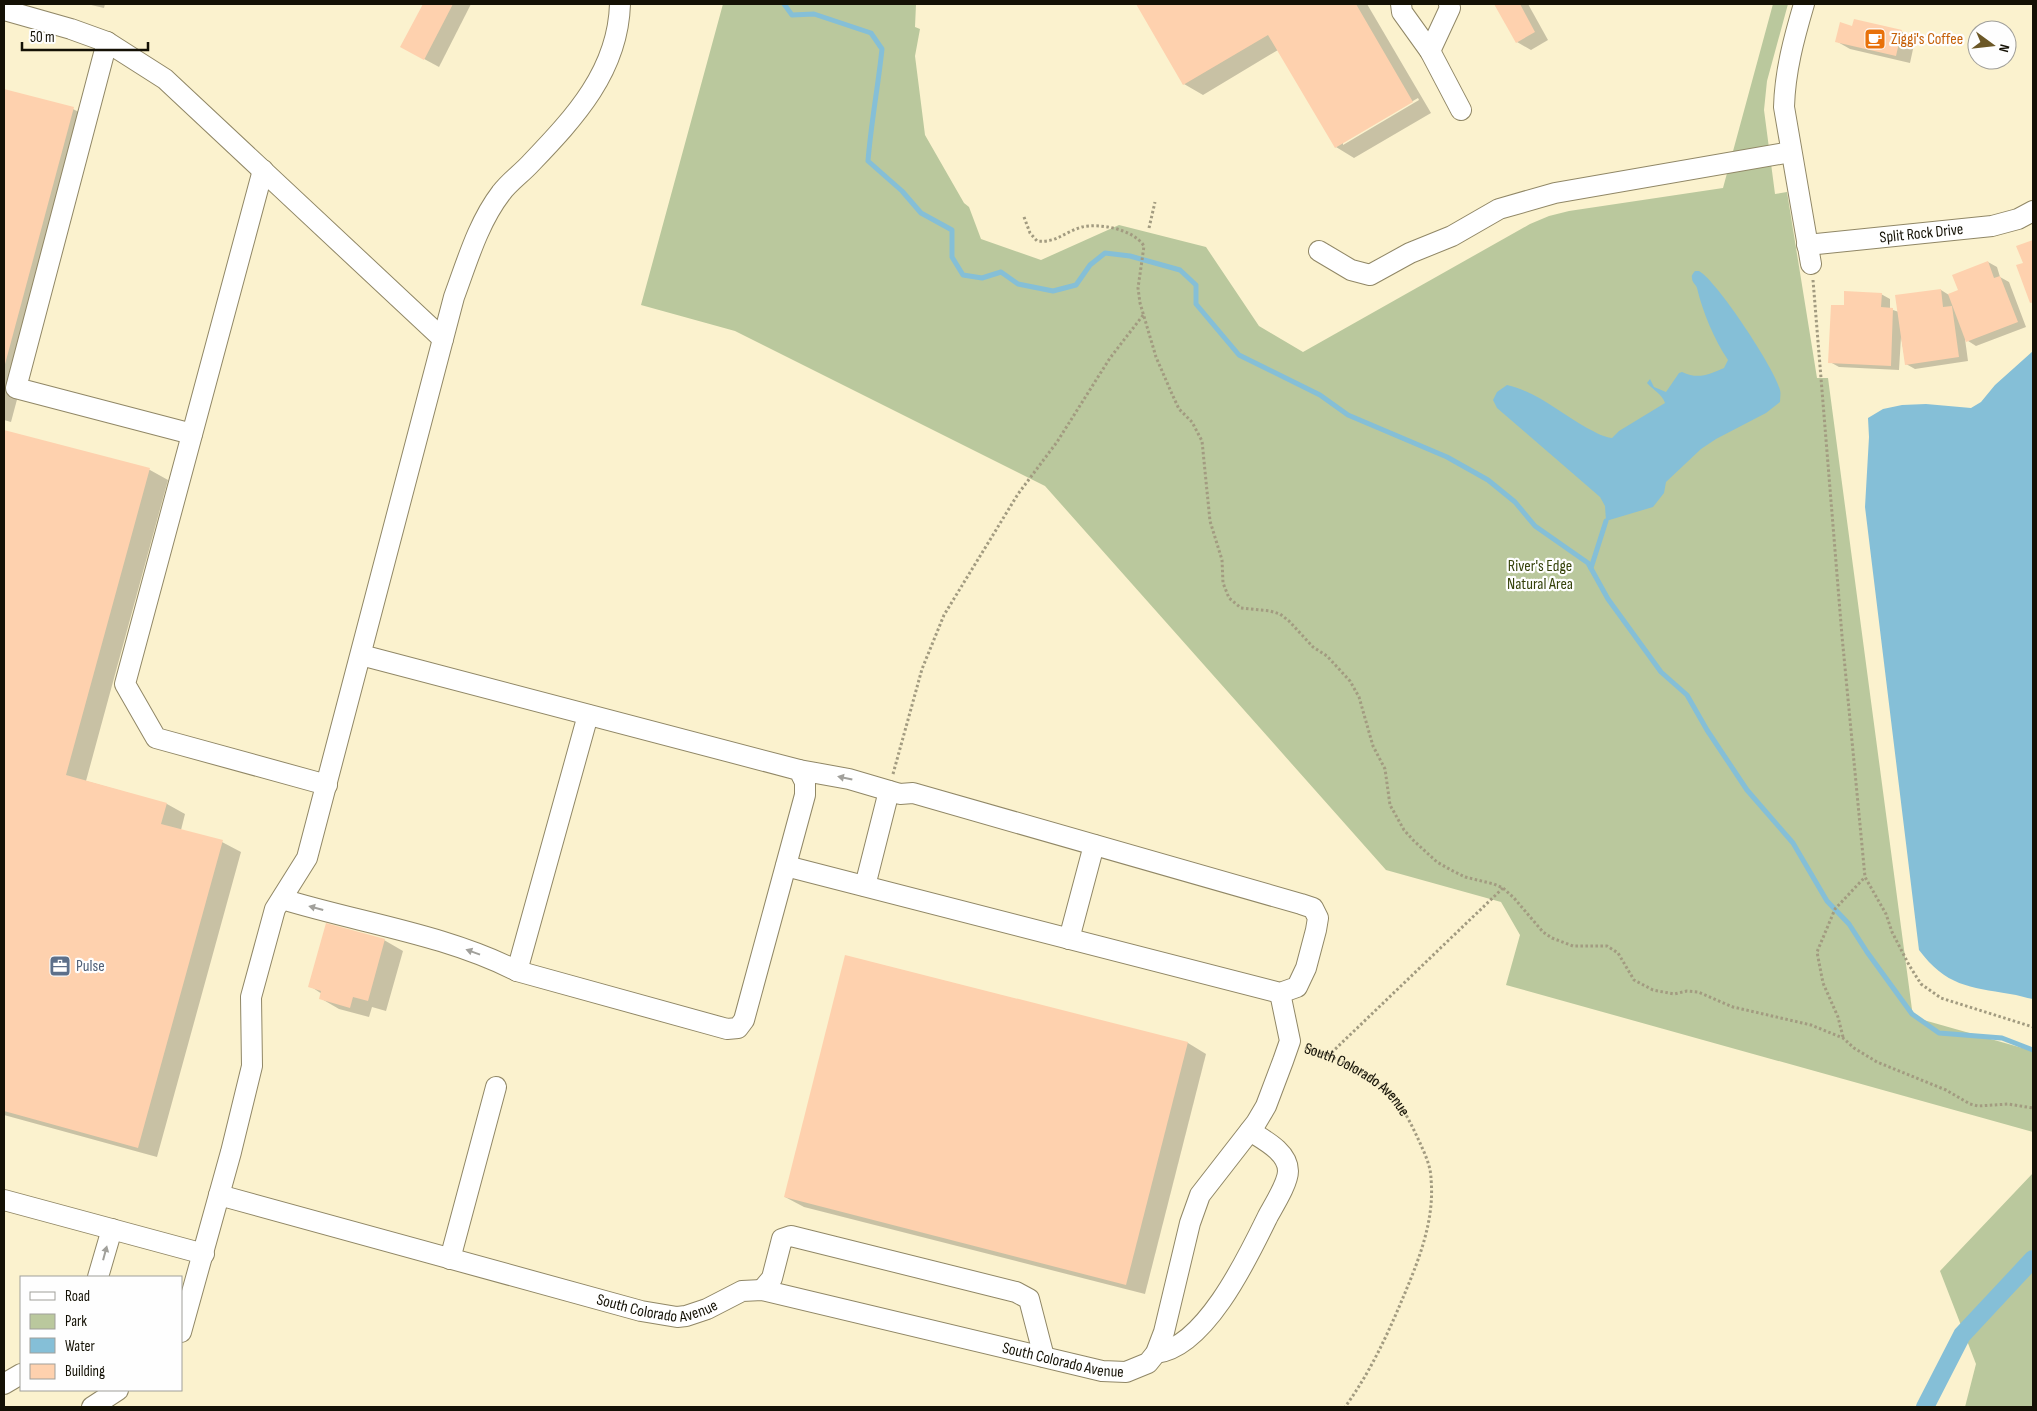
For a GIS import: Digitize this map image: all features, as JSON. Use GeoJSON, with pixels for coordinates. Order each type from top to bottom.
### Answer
{"type":"FeatureCollection","features":[{"type":"Feature","properties":{"kind":"street"},"geometry":{"type":"LineString","coordinates":[[182,1329],[204,1254],[252,1066],[251,997],[275,909],[308,858],[454,297],[476,238],[502,191],[542,152],[588,98],[604,69],[615,41],[620,4]]}},
{"type":"Feature","properties":{"kind":"street"},"geometry":{"type":"LineString","coordinates":[[1401,4],[1402,12],[1430,51],[1461,110]]}},
{"type":"Feature","properties":{"kind":"street"},"geometry":{"type":"LineString","coordinates":[[1430,51],[1450,8],[1449,4]]}},
{"type":"Feature","properties":{"kind":"street"},"geometry":{"type":"LineString","coordinates":[[1804,4],[1790,53],[1785,82],[1784,106],[1809,254]]}},
{"type":"Feature","properties":{"kind":"street"},"geometry":{"type":"LineString","coordinates":[[4,10],[71,29],[107,42],[165,79],[443,339]]}},
{"type":"Feature","properties":{"kind":"street"},"geometry":{"type":"LineString","coordinates":[[107,42],[16,388],[192,434]]}},
{"type":"Feature","properties":{"kind":"street"},"geometry":{"type":"LineString","coordinates":[[1319,251],[1351,270],[1370,275],[1410,253],[1452,236],[1499,209],[1555,193],[1791,152]]}},
{"type":"Feature","properties":{"kind":"street"},"geometry":{"type":"LineString","coordinates":[[262,170],[125,684],[156,738],[327,785]]}},
{"type":"Feature","properties":{"kind":"street","name":"Split Rock Drive"},"geometry":{"type":"LineString","coordinates":[[1809,254],[1992,226],[2018,219],[2033,211]]}},
{"type":"Feature","properties":{"kind":"street"},"geometry":{"type":"LineString","coordinates":[[361,655],[799,770],[849,779],[900,794],[913,793],[1313,908],[1318,918],[1306,968],[1297,986],[1280,993],[786,866]]}},
{"type":"Feature","properties":{"kind":"street"},"geometry":{"type":"LineString","coordinates":[[518,971],[588,715]]}},
{"type":"Feature","properties":{"kind":"street"},"geometry":{"type":"LineString","coordinates":[[282,899],[450,943],[496,960],[518,971],[727,1029],[738,1028],[744,1020],[805,795],[805,782],[799,770]]}},
{"type":"Feature","properties":{"kind":"street"},"geometry":{"type":"LineString","coordinates":[[865,886],[889,791]]}},
{"type":"Feature","properties":{"kind":"street"},"geometry":{"type":"LineString","coordinates":[[1069,939],[1094,845]]}},
{"type":"Feature","properties":{"kind":"street"},"geometry":{"type":"LineString","coordinates":[[1280,993],[1290,1042]]}},
{"type":"Feature","properties":{"kind":"street","name":"South Colorado Avenue"},"geometry":{"type":"LineString","coordinates":[[219,1196],[641,1311],[677,1317],[686,1316],[707,1310],[742,1291],[762,1290],[1044,1358],[1102,1371],[1126,1372],[1148,1362],[1156,1353],[1164,1332],[1183,1250],[1200,1195],[1250,1131],[1266,1106],[1290,1042]]}},
{"type":"Feature","properties":{"kind":"street"},"geometry":{"type":"LineString","coordinates":[[450,1259],[496,1087]]}},
{"type":"Feature","properties":{"kind":"street"},"geometry":{"type":"LineString","coordinates":[[1156,1353],[1169,1352],[1187,1340],[1220,1303],[1237,1277],[1282,1190],[1288,1171],[1283,1157],[1270,1144],[1250,1131]]}},
{"type":"Feature","properties":{"kind":"street"},"geometry":{"type":"LineString","coordinates":[[4,1200],[204,1254]]}},
{"type":"Feature","properties":{"kind":"street"},"geometry":{"type":"LineString","coordinates":[[98,1276],[112,1229]]}},
{"type":"Feature","properties":{"kind":"street"},"geometry":{"type":"LineString","coordinates":[[762,1290],[772,1278],[782,1239],[791,1236],[1016,1292],[1029,1299],[1044,1358]]}},
{"type":"Feature","properties":{"kind":"street"},"geometry":{"type":"LineString","coordinates":[[4,1384],[20,1375]]}},
{"type":"Feature","properties":{"kind":"street"},"geometry":{"type":"LineString","coordinates":[[92,1407],[116,1391]]}},
{"type":"Feature","properties":{"kind":"path"},"geometry":{"type":"LineString","coordinates":[[1149,228],[1155,202]]}},
{"type":"Feature","properties":{"kind":"path"},"geometry":{"type":"LineString","coordinates":[[1024,217],[1030,233],[1038,241],[1050,242],[1073,230],[1096,226],[1130,233],[1140,240],[1144,246],[1138,288],[1144,314],[1156,357],[1172,394],[1179,409],[1192,422],[1202,441],[1210,521],[1222,560],[1222,583],[1229,598],[1241,608],[1280,614],[1313,647],[1327,656],[1339,668],[1359,697],[1373,746],[1385,769],[1390,805],[1404,830],[1437,862],[1465,877],[1503,888],[1543,932],[1565,944],[1573,946],[1607,946],[1618,953],[1634,980],[1653,990],[1674,994],[1687,991],[1698,992],[1733,1007],[1811,1025],[1843,1038],[1854,1048],[1877,1062],[1946,1090],[1970,1104],[1978,1106],[2008,1104],[2033,1108]]}},
{"type":"Feature","properties":{"kind":"path"},"geometry":{"type":"LineString","coordinates":[[1809,254],[1818,328],[1842,636],[1865,877],[1886,914],[1892,932],[1909,965],[1921,984],[1941,998],[2033,1027]]}},
{"type":"Feature","properties":{"kind":"path"},"geometry":{"type":"LineString","coordinates":[[889,791],[922,669],[944,615],[1018,494],[1057,442],[1110,358],[1144,314]]}},
{"type":"Feature","properties":{"kind":"path"},"geometry":{"type":"LineString","coordinates":[[1843,1038],[1838,1017],[1823,983],[1817,952],[1835,909],[1865,877]]}},
{"type":"Feature","properties":{"kind":"path"},"geometry":{"type":"LineString","coordinates":[[1328,1056],[1503,888]]}},
{"type":"Feature","properties":{"kind":"path","name":"South Colorado Avenue"},"geometry":{"type":"LineString","coordinates":[[1290,1042],[1348,1064],[1391,1094],[1403,1109],[1413,1128],[1425,1156],[1431,1177],[1430,1220],[1415,1267],[1384,1343],[1361,1385],[1345,1407]]}},
{"type":"Feature","properties":{"kind":"green space","name":"River's Edge Natural Area"},"geometry":{"type":"Polygon","coordinates":[[[723,4],[916,4],[915,27],[920,29],[915,56],[925,135],[964,203],[969,207],[981,239],[1041,260],[1119,225],[1206,247],[1259,326],[1303,352],[1530,224],[1549,216],[1569,211],[1723,188],[1773,4],[1788,4],[1767,81],[1764,110],[1775,194],[1787,192],[1817,378],[1828,378],[1913,1017],[2033,1051],[2033,1132],[1506,985],[1520,935],[1501,902],[1386,870],[1045,486],[735,331],[641,305],[723,4]]]}},
{"type":"Feature","properties":{"kind":"green space"},"geometry":{"type":"Polygon","coordinates":[[[2033,1173],[2033,1407],[1965,1407],[1976,1364],[1940,1271],[2033,1173]]]}},
{"type":"Feature","properties":{"kind":"water"},"geometry":{"type":"Polygon","coordinates":[[[1695,271],[1699,271],[1719,291],[1757,346],[1776,379],[1780,392],[1780,402],[1766,413],[1701,449],[1666,482],[1664,493],[1653,507],[1606,521],[1605,506],[1600,497],[1497,408],[1493,400],[1497,392],[1507,385],[1518,388],[1587,428],[1612,438],[1619,431],[1665,403],[1660,395],[1647,383],[1650,379],[1654,387],[1666,392],[1679,373],[1699,376],[1724,368],[1728,360],[1702,307],[1692,276],[1695,271]]]}},
{"type":"Feature","properties":{"kind":"water"},"geometry":{"type":"Polygon","coordinates":[[[2033,351],[2033,999],[1959,983],[1939,971],[1919,950],[1865,507],[1869,437],[1868,418],[1883,409],[1902,405],[1926,404],[1971,408],[1981,402],[1995,385],[2033,351]]]}},
{"type":"Feature","properties":{"kind":"building"},"geometry":{"type":"Polygon","coordinates":[[[423,4],[453,4],[424,60],[400,47],[423,4]]]}},
{"type":"Feature","properties":{"kind":"building"},"geometry":{"type":"Polygon","coordinates":[[[1136,4],[1356,4],[1413,102],[1335,148],[1268,35],[1183,85],[1136,4]]]}},
{"type":"Feature","properties":{"kind":"building"},"geometry":{"type":"Polygon","coordinates":[[[1494,4],[1520,4],[1535,32],[1516,43],[1494,4]]]}},
{"type":"Feature","properties":{"kind":"building"},"geometry":{"type":"Polygon","coordinates":[[[1854,19],[1902,30],[1896,56],[1835,42],[1840,22],[1852,26],[1854,19]]]}},
{"type":"Feature","properties":{"kind":"building"},"geometry":{"type":"Polygon","coordinates":[[[4,89],[74,107],[4,368],[4,89]]]}},
{"type":"Feature","properties":{"kind":"building"},"geometry":{"type":"Polygon","coordinates":[[[2033,240],[2033,302],[2030,303],[2016,265],[2023,263],[2016,246],[2033,240]]]}},
{"type":"Feature","properties":{"kind":"building"},"geometry":{"type":"Polygon","coordinates":[[[1988,261],[1994,278],[2000,276],[2018,322],[1966,342],[1948,294],[1958,290],[1952,275],[1988,261]]]}},
{"type":"Feature","properties":{"kind":"building"},"geometry":{"type":"Polygon","coordinates":[[[1941,289],[1943,307],[1952,306],[1959,357],[1905,365],[1895,295],[1941,289]]]}},
{"type":"Feature","properties":{"kind":"building"},"geometry":{"type":"Polygon","coordinates":[[[1844,291],[1882,293],[1881,307],[1893,308],[1891,366],[1828,363],[1831,305],[1844,305],[1844,291]]]}},
{"type":"Feature","properties":{"kind":"building"},"geometry":{"type":"Polygon","coordinates":[[[4,430],[150,468],[66,775],[167,803],[161,824],[223,840],[138,1148],[4,1111],[4,430]]]}},
{"type":"Feature","properties":{"kind":"building"},"geometry":{"type":"Polygon","coordinates":[[[326,923],[385,939],[368,1001],[353,997],[350,1008],[319,999],[321,991],[308,987],[326,923]]]}},
{"type":"Feature","properties":{"kind":"building"},"geometry":{"type":"Polygon","coordinates":[[[845,955],[1188,1042],[1126,1285],[784,1197],[845,955]]]}},
{"type":"Feature","properties":{"kind":"waterway"},"geometry":{"type":"LineString","coordinates":[[784,4],[792,15],[814,14],[871,33],[882,49],[868,161],[902,191],[921,213],[952,230],[952,257],[963,275],[982,278],[1001,272],[1018,284],[1053,291],[1076,285],[1090,265],[1105,253],[1130,256],[1180,270],[1196,285],[1196,304],[1239,355],[1320,395],[1348,415],[1447,457],[1488,480],[1515,502],[1535,526],[1588,563],[1608,599],[1661,672],[1687,695],[1707,730],[1747,790],[1793,843],[1827,901],[1849,924],[1912,1014],[1939,1033],[2002,1038],[2033,1050]]}},
{"type":"Feature","properties":{"kind":"waterway"},"geometry":{"type":"LineString","coordinates":[[1591,568],[1606,521]]}},
{"type":"Feature","properties":{"kind":"waterway"},"geometry":{"type":"LineString","coordinates":[[1925,1407],[1962,1335],[2033,1259]]}},
{"type":"Feature","properties":{"kind":"place","name":"Ziggi's Coffee"},"geometry":{"type":"Point","coordinates":[1875,39]}},
{"type":"Feature","properties":{"kind":"place","name":"Pulse"},"geometry":{"type":"Point","coordinates":[60,966]}}]}
